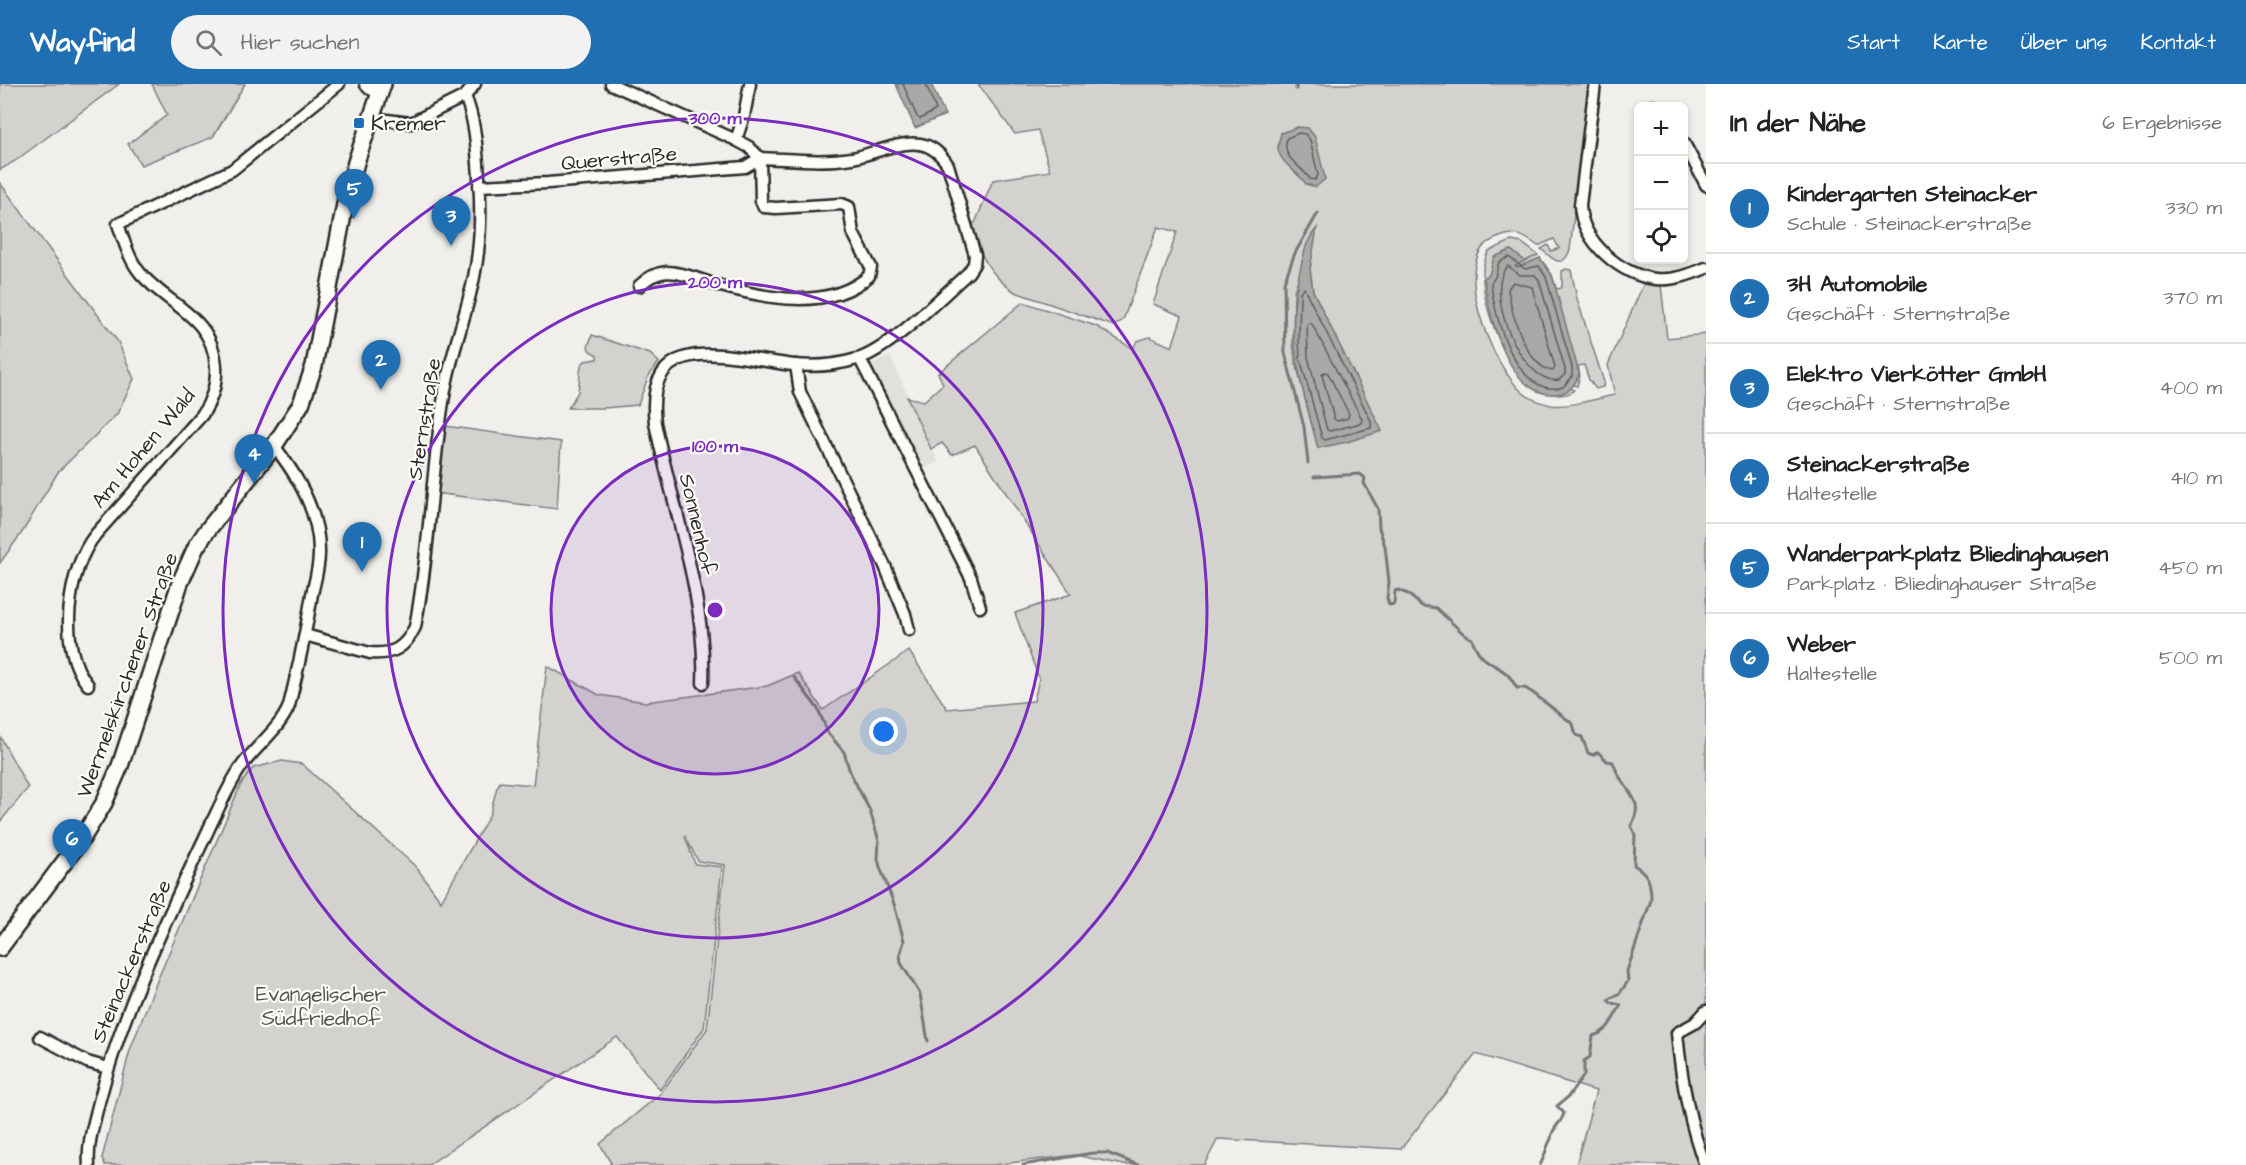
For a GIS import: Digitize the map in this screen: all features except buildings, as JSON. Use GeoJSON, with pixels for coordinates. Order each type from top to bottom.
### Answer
{"type":"FeatureCollection","features":[{"type":"Feature","properties":{"kind":"main road","name":"Wermelskirchener Straße"},"geometry":{"type":"LineString","coordinates":[[0,948],[94,820],[120,766],[187,565],[206,532],[274,446],[294,416],[308,387],[347,194],[382,88]]}},
{"type":"Feature","properties":{"kind":"street","name":"Am Hohen Wald"},"geometry":{"type":"LineString","coordinates":[[87,685],[80,676],[71,651],[68,630],[76,575],[83,552],[102,527],[202,415],[211,401],[216,382],[215,358],[205,332],[190,314],[140,272],[125,244],[118,224],[232,170],[339,84]]}},
{"type":"Feature","properties":{"kind":"street"},"geometry":{"type":"LineString","coordinates":[[366,84],[370,88],[382,88]]}},
{"type":"Feature","properties":{"kind":"street"},"geometry":{"type":"LineString","coordinates":[[371,118],[411,123],[465,96],[473,84]]}},
{"type":"Feature","properties":{"kind":"street"},"geometry":{"type":"LineString","coordinates":[[611,84],[749,147],[760,158],[761,201],[764,207],[842,204],[849,207],[853,232],[871,267],[869,276],[846,289],[826,296],[809,298],[754,295],[674,273],[656,274],[639,286]]}},
{"type":"Feature","properties":{"kind":"street"},"geometry":{"type":"LineString","coordinates":[[736,140],[744,116],[750,84]]}},
{"type":"Feature","properties":{"kind":"street"},"geometry":{"type":"LineString","coordinates":[[1595,84],[1580,200],[1583,219],[1598,247],[1616,263],[1637,274],[1656,279],[1673,278],[1706,268]]}},
{"type":"Feature","properties":{"kind":"street","name":"Sternstraße"},"geometry":{"type":"LineString","coordinates":[[305,635],[381,654],[402,648],[415,627],[429,534],[444,395],[474,276],[480,233],[475,133],[465,96]]}},
{"type":"Feature","properties":{"kind":"street","name":"Sonnenhof"},"geometry":{"type":"LineString","coordinates":[[703,683],[701,637],[694,594],[655,423],[655,389],[666,368],[680,358],[693,354],[750,358],[796,365],[843,363],[860,359],[908,326],[968,273],[974,264],[975,255],[948,165],[932,147],[906,144],[840,159],[760,158]]}},
{"type":"Feature","properties":{"kind":"street"},"geometry":{"type":"LineString","coordinates":[[1688,152],[1706,185]]}},
{"type":"Feature","properties":{"kind":"street","name":"Querstraße"},"geometry":{"type":"LineString","coordinates":[[479,186],[548,183],[745,167],[760,158]]}},
{"type":"Feature","properties":{"kind":"street"},"geometry":{"type":"LineString","coordinates":[[860,359],[971,578],[980,607]]}},
{"type":"Feature","properties":{"kind":"street"},"geometry":{"type":"LineString","coordinates":[[796,365],[800,392],[885,566],[905,614],[909,630]]}},
{"type":"Feature","properties":{"kind":"street","name":"Steinackerstraße"},"geometry":{"type":"LineString","coordinates":[[89,1165],[91,1134],[108,1068],[139,985],[176,901],[238,772],[252,752],[285,718],[289,706],[305,635],[319,554],[317,531],[302,486],[289,464],[274,446]]}},
{"type":"Feature","properties":{"kind":"street"},"geometry":{"type":"LineString","coordinates":[[1706,1011],[1695,1023],[1677,1033],[1682,1076],[1697,1141],[1706,1165]]}},
{"type":"Feature","properties":{"kind":"street","name":"Steinackerstraße"},"geometry":{"type":"LineString","coordinates":[[40,1037],[87,1062],[108,1068]]}},
{"type":"Feature","properties":{"kind":"shaded area"},"geometry":{"type":"Polygon","coordinates":[[[890,356],[938,462],[922,470],[871,365],[890,356]]]}},
{"type":"Feature","properties":{"kind":"green space"},"geometry":{"type":"Polygon","coordinates":[[[0,84],[119,84],[0,170],[0,84]]]}},
{"type":"Feature","properties":{"kind":"green space"},"geometry":{"type":"Polygon","coordinates":[[[152,84],[245,84],[213,137],[141,165],[128,144],[167,115],[152,84]]]}},
{"type":"Feature","properties":{"kind":"green space","name":"Evangelischer Südfriedhof"},"geometry":{"type":"Polygon","coordinates":[[[978,84],[1589,84],[1570,250],[1567,256],[1564,260],[1557,261],[1541,249],[1548,245],[1551,251],[1559,248],[1554,239],[1538,246],[1518,235],[1508,234],[1488,242],[1482,248],[1475,263],[1474,281],[1482,324],[1501,364],[1522,392],[1551,405],[1574,404],[1615,395],[1608,365],[1644,283],[1661,285],[1667,338],[1706,334],[1706,1165],[1576,1165],[1596,1091],[1476,1054],[1401,1149],[1218,1139],[1204,1165],[1124,1165],[1075,1155],[993,1165],[609,1165],[611,1163],[600,1144],[661,1093],[707,1029],[725,865],[698,861],[685,836],[695,864],[722,867],[704,1028],[660,1090],[617,1037],[428,1165],[105,1165],[102,1158],[130,1050],[241,784],[253,768],[282,761],[302,764],[416,867],[441,901],[490,814],[500,782],[533,785],[547,666],[599,695],[646,702],[767,686],[798,673],[823,710],[909,651],[947,709],[1034,701],[1039,679],[1015,613],[1071,594],[975,445],[952,455],[942,443],[931,449],[907,397],[924,401],[943,384],[938,373],[1023,302],[1096,326],[1133,349],[1137,341],[1150,337],[1172,347],[1182,316],[1153,304],[1177,232],[1158,227],[1123,320],[1114,326],[1015,292],[999,279],[986,263],[970,225],[975,223],[993,180],[1050,171],[1038,130],[1015,134],[978,84]],[[1298,127],[1281,133],[1307,184],[1298,127]],[[1316,229],[1294,291],[1293,342],[1295,359],[1318,448],[1381,431],[1313,291],[1310,269],[1316,229]]]}},
{"type":"Feature","properties":{"kind":"green space"},"geometry":{"type":"Polygon","coordinates":[[[0,183],[118,342],[134,379],[117,414],[58,472],[23,531],[0,563],[0,183]]]}},
{"type":"Feature","properties":{"kind":"green space"},"geometry":{"type":"Polygon","coordinates":[[[1511,241],[1522,243],[1538,255],[1525,261],[1511,250],[1494,257],[1490,274],[1514,265],[1518,267],[1540,258],[1552,275],[1556,288],[1559,289],[1562,287],[1562,271],[1571,270],[1577,299],[1604,382],[1603,387],[1596,389],[1589,380],[1584,365],[1578,366],[1580,376],[1577,386],[1573,385],[1571,388],[1574,390],[1561,395],[1548,394],[1532,388],[1517,372],[1491,320],[1483,281],[1484,264],[1489,251],[1511,241]]]}},
{"type":"Feature","properties":{"kind":"green space"},"geometry":{"type":"Polygon","coordinates":[[[592,335],[650,354],[659,362],[648,377],[638,405],[568,408],[578,392],[581,365],[585,361],[597,359],[597,355],[588,347],[592,335]]]}},
{"type":"Feature","properties":{"kind":"green space"},"geometry":{"type":"Polygon","coordinates":[[[445,426],[561,442],[557,509],[435,493],[445,426]]]}},
{"type":"Feature","properties":{"kind":"green space"},"geometry":{"type":"Polygon","coordinates":[[[0,736],[28,788],[0,822],[0,736]]]}},
{"type":"Feature","properties":{"kind":"water"},"geometry":{"type":"Polygon","coordinates":[[[896,84],[931,84],[945,115],[915,128],[896,84]]]}},
{"type":"Feature","properties":{"kind":"water"},"geometry":{"type":"Polygon","coordinates":[[[1298,127],[1308,128],[1315,137],[1325,179],[1316,187],[1306,184],[1279,154],[1281,133],[1298,127]]]}},
{"type":"Feature","properties":{"kind":"water"},"geometry":{"type":"Polygon","coordinates":[[[1317,228],[1310,269],[1313,291],[1382,431],[1318,448],[1300,379],[1294,336],[1296,291],[1305,250],[1310,237],[1317,228]]]}},
{"type":"Feature","properties":{"kind":"water"},"geometry":{"type":"Polygon","coordinates":[[[1511,250],[1525,261],[1515,266],[1518,267],[1540,258],[1552,275],[1579,373],[1576,381],[1565,392],[1557,394],[1540,392],[1525,383],[1513,369],[1496,331],[1484,278],[1489,275],[1494,257],[1511,250]]]}},
{"type":"Feature","properties":{"kind":"waterway"},"geometry":{"type":"LineString","coordinates":[[1296,84],[1296,89]]}},
{"type":"Feature","properties":{"kind":"waterway"},"geometry":{"type":"LineString","coordinates":[[1308,463],[1304,427],[1285,353],[1284,282],[1295,253],[1318,213]]}},
{"type":"Feature","properties":{"kind":"waterway"},"geometry":{"type":"LineString","coordinates":[[1314,477],[1360,474],[1365,478],[1364,483],[1378,509],[1379,528],[1385,546],[1389,605],[1394,604],[1395,591],[1398,590],[1408,594],[1422,606],[1436,608],[1472,639],[1480,654],[1509,676],[1517,688],[1525,688],[1533,693],[1573,724],[1576,735],[1582,737],[1588,753],[1593,755],[1598,752],[1607,761],[1613,762],[1618,775],[1635,801],[1636,812],[1631,826],[1635,834],[1634,865],[1648,879],[1651,900],[1627,971],[1628,981],[1620,993],[1608,1000],[1621,1005],[1607,1028],[1593,1036],[1590,1057],[1584,1061],[1584,1075],[1568,1097],[1557,1106],[1564,1113],[1553,1132],[1540,1165]]}},
{"type":"Feature","properties":{"kind":"waterway"},"geometry":{"type":"LineString","coordinates":[[794,677],[818,709],[828,733],[844,752],[850,772],[870,811],[879,841],[880,867],[894,904],[904,941],[900,955],[901,963],[920,994],[928,1041]]}},
{"type":"Feature","properties":{"kind":"waterway"},"geometry":{"type":"LineString","coordinates":[[1023,1165],[1092,1153],[1107,1153],[1138,1165]]}},
{"type":"Feature","properties":{"kind":"place","name":"Kremer"},"geometry":{"type":"Point","coordinates":[359,123]}},
{"type":"Feature","properties":{"kind":"place","name":"Wanderparkplatz Bliedinghausen"},"geometry":{"type":"Point","coordinates":[354,219]}},
{"type":"Feature","properties":{"kind":"place","name":"Elektro Vierkötter GmbH"},"geometry":{"type":"Point","coordinates":[451,246]}},
{"type":"Feature","properties":{"kind":"place","name":"3H Automobile"},"geometry":{"type":"Point","coordinates":[381,390]}},
{"type":"Feature","properties":{"kind":"place","name":"Steinackerstraße"},"geometry":{"type":"Point","coordinates":[254,484]}},
{"type":"Feature","properties":{"kind":"place","name":"Kindergarten Steinacker"},"geometry":{"type":"Point","coordinates":[362,572]}},
{"type":"Feature","properties":{"kind":"place","name":"Weber"},"geometry":{"type":"Point","coordinates":[72,869]}}]}
